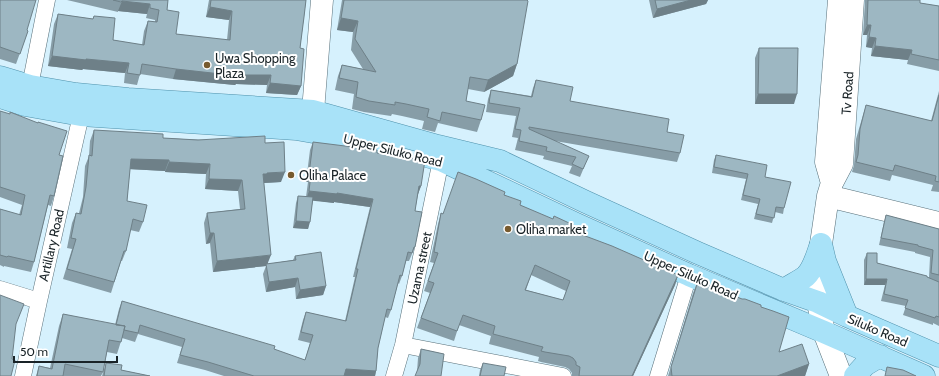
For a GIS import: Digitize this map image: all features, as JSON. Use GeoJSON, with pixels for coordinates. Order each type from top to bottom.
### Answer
{"type":"FeatureCollection","features":[{"type":"Feature","properties":{"kind":"main road","name":"Upper Siluko Road"},"geometry":{"type":"LineString","coordinates":[[0,77],[30,86],[76,94],[313,121],[438,146],[500,161],[691,250],[784,290],[818,302]]}},
{"type":"Feature","properties":{"kind":"main road","name":"Upper Siluko Road"},"geometry":{"type":"LineString","coordinates":[[0,97],[25,104],[81,114],[288,129],[313,121],[382,145],[441,160],[576,224],[689,275],[824,332]]}},
{"type":"Feature","properties":{"kind":"main road"},"geometry":{"type":"LineString","coordinates":[[784,290],[805,277],[810,272],[821,244]]}},
{"type":"Feature","properties":{"kind":"main road"},"geometry":{"type":"LineString","coordinates":[[821,244],[825,261],[846,316]]}},
{"type":"Feature","properties":{"kind":"main road","name":"Siluko Road"},"geometry":{"type":"LineString","coordinates":[[818,302],[846,316],[939,356]]}},
{"type":"Feature","properties":{"kind":"main road","name":"Siluko Road"},"geometry":{"type":"LineString","coordinates":[[824,332],[924,376]]}},
{"type":"Feature","properties":{"kind":"main road"},"geometry":{"type":"LineString","coordinates":[[855,376],[865,365],[880,356]]}},
{"type":"Feature","properties":{"kind":"street"},"geometry":{"type":"LineString","coordinates":[[30,86],[48,0]]}},
{"type":"Feature","properties":{"kind":"street"},"geometry":{"type":"LineString","coordinates":[[313,121],[322,0]]}},
{"type":"Feature","properties":{"kind":"street","name":"Tv Road"},"geometry":{"type":"LineString","coordinates":[[830,189],[826,162],[839,0]]}},
{"type":"Feature","properties":{"kind":"street","name":"Tv Road"},"geometry":{"type":"LineString","coordinates":[[841,376],[824,332],[818,302],[821,244],[830,189],[842,164],[853,0]]}},
{"type":"Feature","properties":{"kind":"street","name":"Artillary Road"},"geometry":{"type":"LineString","coordinates":[[23,376],[81,114]]}},
{"type":"Feature","properties":{"kind":"street","name":"Uzama street"},"geometry":{"type":"LineString","coordinates":[[394,376],[403,345],[441,160]]}},
{"type":"Feature","properties":{"kind":"street"},"geometry":{"type":"LineString","coordinates":[[830,189],[939,223]]}},
{"type":"Feature","properties":{"kind":"street"},"geometry":{"type":"LineString","coordinates":[[658,376],[689,275]]}},
{"type":"Feature","properties":{"kind":"street"},"geometry":{"type":"LineString","coordinates":[[0,289],[39,301]]}},
{"type":"Feature","properties":{"kind":"street"},"geometry":{"type":"LineString","coordinates":[[403,345],[563,376]]}},
{"type":"Feature","properties":{"kind":"building"},"geometry":{"type":"Polygon","coordinates":[[[0,0],[36,0],[20,54],[0,47],[0,0]]]}},
{"type":"Feature","properties":{"kind":"building"},"geometry":{"type":"Polygon","coordinates":[[[113,0],[168,0],[167,10],[179,12],[176,34],[230,40],[232,11],[210,7],[211,0],[306,0],[300,48],[304,49],[301,86],[270,83],[271,75],[239,76],[142,64],[140,75],[127,73],[129,63],[52,56],[58,14],[93,19],[94,16],[115,18],[113,40],[144,45],[148,21],[157,22],[159,10],[150,8],[150,4],[113,0]]]}},
{"type":"Feature","properties":{"kind":"building"},"geometry":{"type":"Polygon","coordinates":[[[344,0],[527,0],[517,64],[488,80],[470,77],[466,101],[485,105],[481,120],[442,112],[440,121],[427,117],[429,109],[395,102],[395,105],[369,101],[356,97],[358,82],[339,78],[342,65],[376,72],[355,39],[358,21],[341,18],[344,0]]]}},
{"type":"Feature","properties":{"kind":"building"},"geometry":{"type":"Polygon","coordinates":[[[655,0],[691,0],[657,9],[655,0]]]}},
{"type":"Feature","properties":{"kind":"building"},"geometry":{"type":"Polygon","coordinates":[[[868,0],[920,0],[920,3],[939,6],[939,60],[911,54],[912,50],[875,46],[876,38],[869,37],[871,25],[867,25],[868,0]]]}},
{"type":"Feature","properties":{"kind":"building"},"geometry":{"type":"Polygon","coordinates":[[[759,48],[798,48],[797,94],[758,94],[759,48]]]}},
{"type":"Feature","properties":{"kind":"building"},"geometry":{"type":"Polygon","coordinates":[[[536,80],[573,87],[570,101],[669,119],[667,132],[684,135],[680,153],[529,127],[529,129],[589,156],[583,169],[572,164],[576,157],[546,151],[547,147],[519,141],[521,130],[515,129],[520,108],[489,103],[491,90],[532,97],[536,80]]]}},
{"type":"Feature","properties":{"kind":"building"},"geometry":{"type":"Polygon","coordinates":[[[939,95],[939,182],[935,181],[936,176],[895,165],[893,171],[856,162],[860,129],[866,105],[932,121],[939,95]]]}},
{"type":"Feature","properties":{"kind":"building"},"geometry":{"type":"Polygon","coordinates":[[[0,111],[10,114],[10,112],[38,123],[67,131],[59,155],[63,156],[54,196],[50,195],[34,262],[0,255],[0,209],[21,215],[25,195],[0,187],[0,111]]]}},
{"type":"Feature","properties":{"kind":"building"},"geometry":{"type":"Polygon","coordinates":[[[94,130],[163,134],[163,138],[198,140],[265,136],[265,143],[284,142],[285,172],[263,174],[271,255],[217,261],[214,233],[210,233],[207,213],[245,209],[242,180],[209,179],[210,164],[169,162],[169,160],[131,159],[127,201],[147,205],[143,222],[133,219],[126,251],[124,251],[114,282],[67,269],[76,239],[71,238],[76,213],[81,214],[86,187],[89,155],[92,156],[94,130]]]}},
{"type":"Feature","properties":{"kind":"building"},"geometry":{"type":"Polygon","coordinates":[[[313,142],[377,150],[377,153],[425,160],[415,211],[422,212],[415,247],[412,253],[408,252],[402,276],[400,275],[391,310],[387,309],[378,348],[376,371],[346,369],[344,376],[254,376],[180,355],[185,339],[140,325],[138,333],[124,330],[125,326],[116,325],[122,301],[275,346],[274,349],[305,360],[313,335],[301,332],[306,312],[346,321],[358,269],[356,269],[373,199],[337,193],[309,191],[311,174],[309,174],[313,142]]]}},
{"type":"Feature","properties":{"kind":"building"},"geometry":{"type":"Polygon","coordinates":[[[716,155],[767,165],[765,177],[791,182],[784,208],[776,207],[774,218],[756,214],[760,199],[743,195],[748,174],[714,167],[716,155]]]}},
{"type":"Feature","properties":{"kind":"building","name":"Oliha market"},"geometry":{"type":"Polygon","coordinates":[[[458,172],[505,192],[504,195],[521,201],[520,205],[553,219],[554,216],[582,229],[580,234],[612,246],[678,275],[632,376],[579,376],[580,367],[576,365],[573,358],[541,351],[543,347],[493,334],[495,326],[463,315],[457,331],[421,318],[434,283],[428,281],[438,253],[434,252],[441,213],[443,214],[458,172]],[[535,265],[525,290],[563,300],[570,281],[535,265]]]}},
{"type":"Feature","properties":{"kind":"building"},"geometry":{"type":"Polygon","coordinates":[[[298,196],[313,197],[310,222],[296,221],[298,196]]]}},
{"type":"Feature","properties":{"kind":"building"},"geometry":{"type":"Polygon","coordinates":[[[886,215],[939,229],[939,275],[931,273],[933,250],[918,245],[881,238],[886,215]]]}},
{"type":"Feature","properties":{"kind":"building"},"geometry":{"type":"Polygon","coordinates":[[[321,252],[326,286],[300,290],[298,278],[269,282],[266,264],[296,260],[295,256],[321,252]]]}},
{"type":"Feature","properties":{"kind":"building"},"geometry":{"type":"Polygon","coordinates":[[[867,253],[877,253],[877,263],[927,276],[939,282],[939,317],[936,316],[935,318],[905,308],[908,300],[884,294],[887,279],[866,279],[867,253]]]}},
{"type":"Feature","properties":{"kind":"building"},"geometry":{"type":"Polygon","coordinates":[[[698,281],[789,317],[779,352],[802,344],[809,364],[777,376],[672,376],[671,367],[698,281]]]}},
{"type":"Feature","properties":{"kind":"building"},"geometry":{"type":"Polygon","coordinates":[[[0,295],[24,304],[16,324],[12,359],[15,360],[11,376],[0,376],[0,295]]]}},
{"type":"Feature","properties":{"kind":"building"},"geometry":{"type":"Polygon","coordinates":[[[63,314],[125,326],[121,342],[109,340],[103,372],[65,364],[63,376],[37,376],[39,366],[52,369],[63,314]]]}},
{"type":"Feature","properties":{"kind":"building"},"geometry":{"type":"Polygon","coordinates":[[[421,349],[444,354],[441,376],[415,376],[420,364],[421,349]]]}},
{"type":"Feature","properties":{"kind":"building"},"geometry":{"type":"Polygon","coordinates":[[[106,363],[122,365],[121,370],[150,376],[104,376],[106,363]]]}},
{"type":"Feature","properties":{"kind":"building"},"geometry":{"type":"Polygon","coordinates":[[[483,363],[506,367],[504,376],[480,376],[483,363]]]}},
{"type":"Feature","properties":{"kind":"building"},"geometry":{"type":"Polygon","coordinates":[[[887,367],[903,370],[916,376],[885,376],[887,367]]]}},
{"type":"Feature","properties":{"kind":"place","name":"Uwa Shopping Plaza"},"geometry":{"type":"Point","coordinates":[207,65]}},
{"type":"Feature","properties":{"kind":"place","name":"Oliha Palace"},"geometry":{"type":"Point","coordinates":[291,175]}},
{"type":"Feature","properties":{"kind":"place","name":"Oliha market"},"geometry":{"type":"Point","coordinates":[508,229]}}]}
